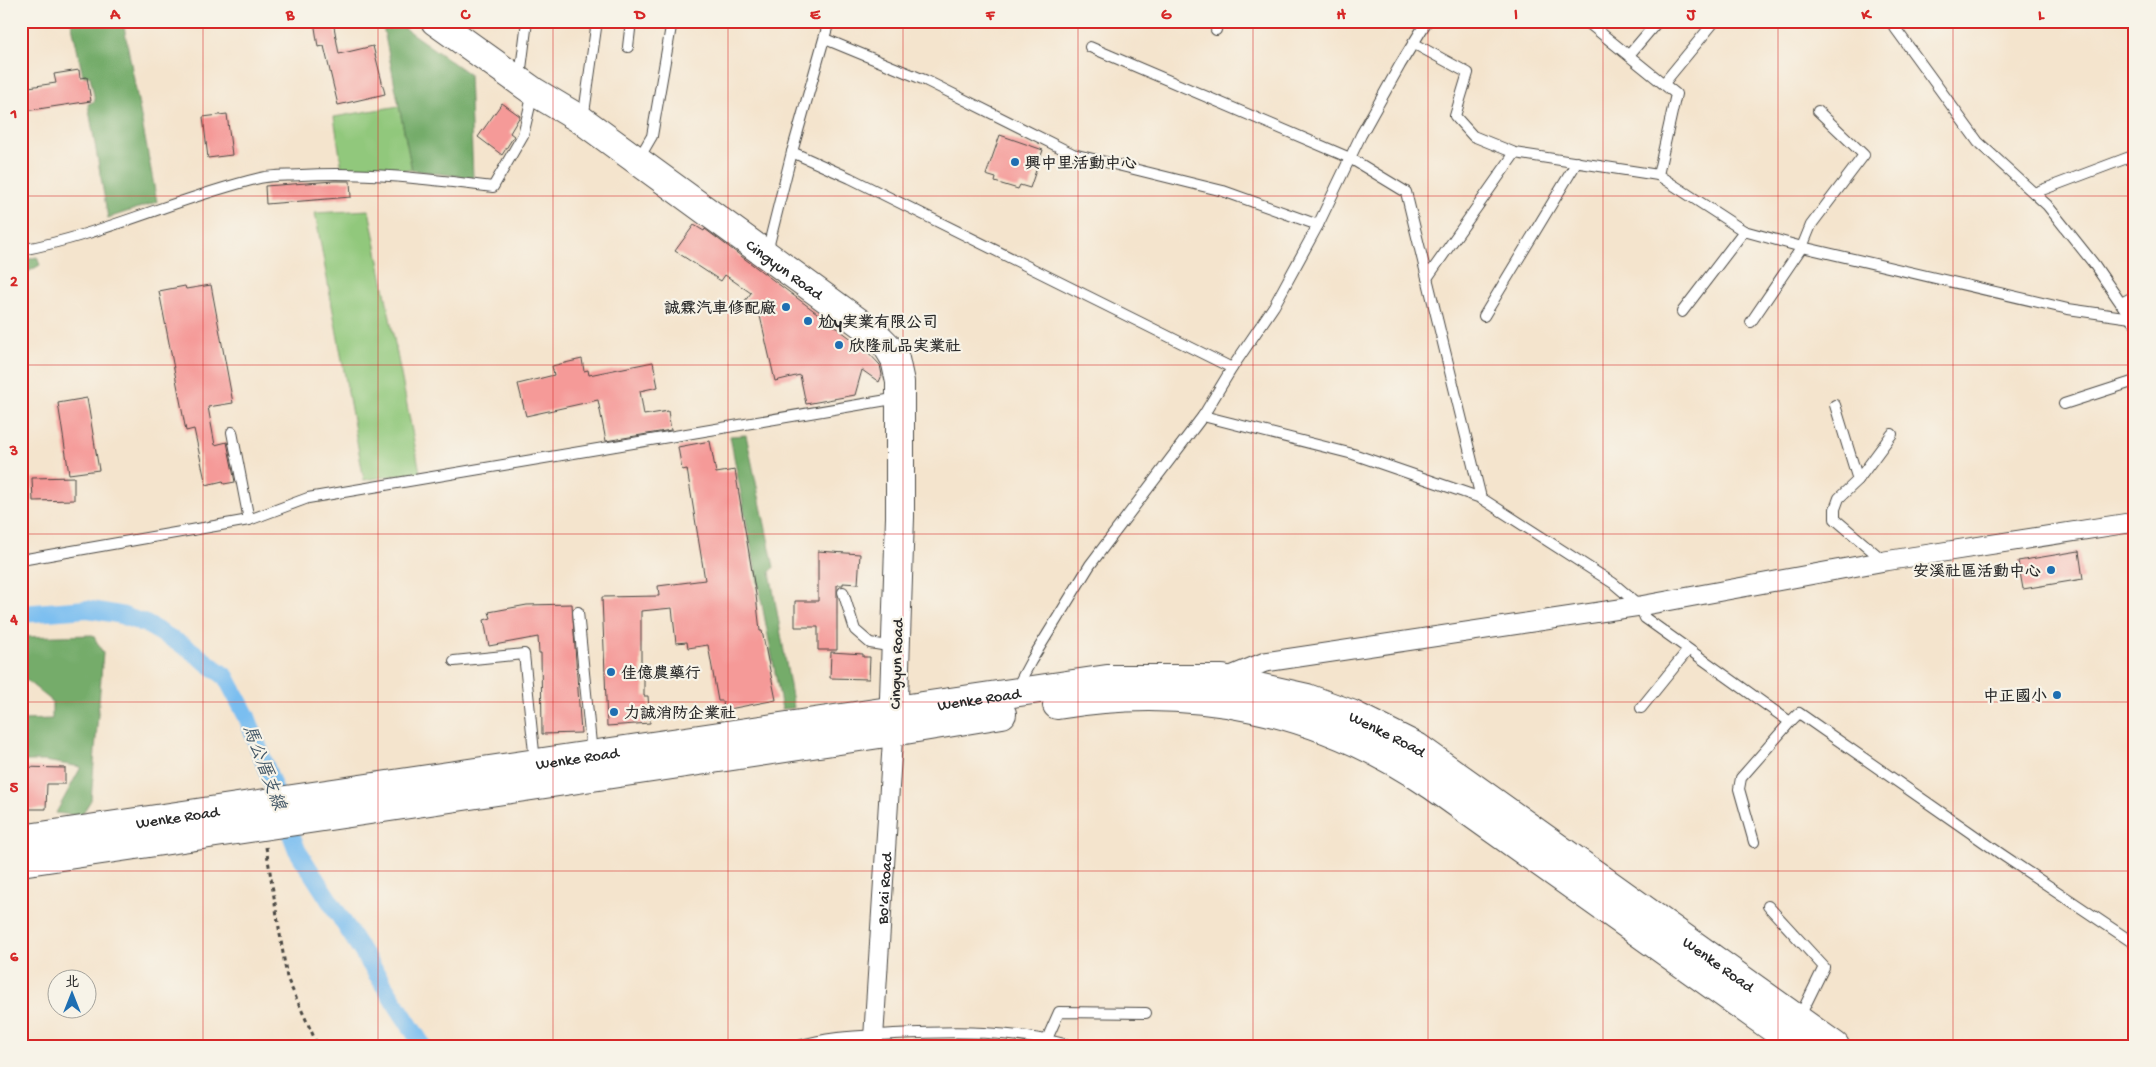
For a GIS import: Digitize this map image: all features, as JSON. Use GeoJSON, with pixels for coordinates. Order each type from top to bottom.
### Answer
{"type":"FeatureCollection","features":[{"type":"Feature","properties":{"kind":"main road","name":"Cingyun Road"},"geometry":{"type":"LineString","coordinates":[[435,21],[526,86],[583,121],[767,254],[875,334],[887,346],[895,359],[900,398],[900,517],[893,721]]}},
{"type":"Feature","properties":{"kind":"main road","name":"Wenke Road"},"geometry":{"type":"LineString","coordinates":[[21,839],[257,815],[312,807],[1010,704],[1107,679],[1307,698],[1351,714],[1410,743],[1442,764],[1619,904],[1794,1034],[1835,1046]]}},
{"type":"Feature","properties":{"kind":"main road","name":"Wenke Road"},"geometry":{"type":"LineString","coordinates":[[312,807],[535,763],[893,721]]}},
{"type":"Feature","properties":{"kind":"main road","name":"Wenke Road"},"geometry":{"type":"LineString","coordinates":[[21,862],[257,815]]}},
{"type":"Feature","properties":{"kind":"street"},"geometry":{"type":"LineString","coordinates":[[1218,689],[1265,662],[1640,606],[1885,561],[2135,522]]}},
{"type":"Feature","properties":{"kind":"street","name":"Bo'ai Road"},"geometry":{"type":"LineString","coordinates":[[873,1042],[893,721]]}},
{"type":"Feature","properties":{"kind":"lane"},"geometry":{"type":"LineString","coordinates":[[21,250],[55,244],[215,190],[262,177],[324,173],[445,180],[493,187],[523,135],[527,21]]}},
{"type":"Feature","properties":{"kind":"lane"},"geometry":{"type":"LineString","coordinates":[[583,121],[597,21]]}},
{"type":"Feature","properties":{"kind":"lane"},"geometry":{"type":"LineString","coordinates":[[628,47],[631,21]]}},
{"type":"Feature","properties":{"kind":"lane"},"geometry":{"type":"LineString","coordinates":[[638,161],[652,136],[672,21]]}},
{"type":"Feature","properties":{"kind":"lane"},"geometry":{"type":"LineString","coordinates":[[767,254],[792,152],[829,21]]}},
{"type":"Feature","properties":{"kind":"lane"},"geometry":{"type":"LineString","coordinates":[[1010,704],[1030,661],[1090,566],[1203,416],[1232,368],[1274,306],[1318,225],[1350,158],[1427,21]]}},
{"type":"Feature","properties":{"kind":"lane"},"geometry":{"type":"LineString","coordinates":[[1586,21],[1676,94],[1658,175]]}},
{"type":"Feature","properties":{"kind":"lane"},"geometry":{"type":"LineString","coordinates":[[1629,55],[1658,21]]}},
{"type":"Feature","properties":{"kind":"lane"},"geometry":{"type":"LineString","coordinates":[[1664,83],[1715,21]]}},
{"type":"Feature","properties":{"kind":"lane"},"geometry":{"type":"LineString","coordinates":[[1890,21],[1978,142],[2047,205],[2094,264],[2133,321]]}},
{"type":"Feature","properties":{"kind":"lane"},"geometry":{"type":"LineString","coordinates":[[825,39],[927,81],[1073,154],[1222,191],[1318,225]]}},
{"type":"Feature","properties":{"kind":"lane"},"geometry":{"type":"LineString","coordinates":[[1413,43],[1468,73],[1455,116],[1473,136],[1515,152],[1658,175],[1744,231],[1802,247],[2068,309],[2133,321]]}},
{"type":"Feature","properties":{"kind":"lane"},"geometry":{"type":"LineString","coordinates":[[1090,47],[1350,158],[1406,192],[1481,498]]}},
{"type":"Feature","properties":{"kind":"lane"},"geometry":{"type":"LineString","coordinates":[[1751,322],[1802,247],[1811,225],[1864,156],[1818,112]]}},
{"type":"Feature","properties":{"kind":"lane"},"geometry":{"type":"LineString","coordinates":[[792,152],[850,178],[1232,368]]}},
{"type":"Feature","properties":{"kind":"lane"},"geometry":{"type":"LineString","coordinates":[[1427,278],[1515,152]]}},
{"type":"Feature","properties":{"kind":"lane"},"geometry":{"type":"LineString","coordinates":[[2034,193],[2135,155]]}},
{"type":"Feature","properties":{"kind":"lane"},"geometry":{"type":"LineString","coordinates":[[1484,316],[1578,162]]}},
{"type":"Feature","properties":{"kind":"lane"},"geometry":{"type":"LineString","coordinates":[[1682,312],[1744,231]]}},
{"type":"Feature","properties":{"kind":"lane"},"geometry":{"type":"LineString","coordinates":[[2121,303],[2135,296]]}},
{"type":"Feature","properties":{"kind":"lane"},"geometry":{"type":"LineString","coordinates":[[2064,404],[2135,381]]}},
{"type":"Feature","properties":{"kind":"lane"},"geometry":{"type":"LineString","coordinates":[[21,560],[249,520],[308,498],[900,398]]}},
{"type":"Feature","properties":{"kind":"lane"},"geometry":{"type":"LineString","coordinates":[[1835,405],[1858,480]]}},
{"type":"Feature","properties":{"kind":"lane"},"geometry":{"type":"LineString","coordinates":[[1203,416],[1354,454],[1481,498],[1613,583],[1640,606],[1644,618],[1790,722]]}},
{"type":"Feature","properties":{"kind":"lane"},"geometry":{"type":"LineString","coordinates":[[232,432],[249,520]]}},
{"type":"Feature","properties":{"kind":"lane"},"geometry":{"type":"LineString","coordinates":[[1885,561],[1835,519],[1834,509],[1839,498],[1858,480],[1892,434]]}},
{"type":"Feature","properties":{"kind":"lane"},"geometry":{"type":"LineString","coordinates":[[843,592],[855,630],[870,644],[895,647]]}},
{"type":"Feature","properties":{"kind":"lane"},"geometry":{"type":"LineString","coordinates":[[578,612],[592,755]]}},
{"type":"Feature","properties":{"kind":"lane"},"geometry":{"type":"LineString","coordinates":[[1641,708],[1688,650]]}},
{"type":"Feature","properties":{"kind":"lane"},"geometry":{"type":"LineString","coordinates":[[454,661],[524,654],[535,763]]}},
{"type":"Feature","properties":{"kind":"lane"},"geometry":{"type":"LineString","coordinates":[[1754,842],[1739,790],[1741,778],[1800,713],[2135,944]]}},
{"type":"Feature","properties":{"kind":"lane"},"geometry":{"type":"LineString","coordinates":[[1768,906],[1824,967],[1794,1034]]}},
{"type":"Feature","properties":{"kind":"lane"},"geometry":{"type":"LineString","coordinates":[[1047,1039],[1059,1012],[1146,1013]]}},
{"type":"Feature","properties":{"kind":"lane"},"geometry":{"type":"LineString","coordinates":[[799,1046],[818,1040],[873,1042],[994,1032],[1047,1039],[1073,1046]]}},
{"type":"Feature","properties":{"kind":"path"},"geometry":{"type":"LineString","coordinates":[[257,815],[267,849],[287,978],[318,1046]]}},
{"type":"Feature","properties":{"kind":"green space"},"geometry":{"type":"Polygon","coordinates":[[[71,21],[123,21],[157,202],[108,218],[88,104],[95,101],[90,76],[83,76],[71,21]]]}},
{"type":"Feature","properties":{"kind":"green space"},"geometry":{"type":"Polygon","coordinates":[[[382,21],[394,21],[469,74],[473,178],[412,170],[382,21]]]}},
{"type":"Feature","properties":{"kind":"green space"},"geometry":{"type":"Polygon","coordinates":[[[399,106],[412,170],[342,169],[334,117],[399,106]]]}},
{"type":"Feature","properties":{"kind":"green space"},"geometry":{"type":"Polygon","coordinates":[[[369,210],[420,472],[364,480],[315,213],[369,210]]]}},
{"type":"Feature","properties":{"kind":"green space"},"geometry":{"type":"Polygon","coordinates":[[[37,257],[40,265],[21,276],[21,260],[37,257]]]}},
{"type":"Feature","properties":{"kind":"green space"},"geometry":{"type":"Polygon","coordinates":[[[746,435],[774,567],[770,572],[794,708],[782,709],[730,436],[746,435]]]}},
{"type":"Feature","properties":{"kind":"green space"},"geometry":{"type":"Polygon","coordinates":[[[93,635],[103,653],[91,800],[81,816],[56,813],[81,767],[45,761],[21,761],[21,720],[52,719],[52,701],[21,676],[21,637],[93,635]]]}},
{"type":"Feature","properties":{"kind":"building"},"geometry":{"type":"Polygon","coordinates":[[[314,21],[333,21],[339,54],[373,46],[385,94],[338,105],[324,46],[318,47],[314,21]]]}},
{"type":"Feature","properties":{"kind":"building"},"geometry":{"type":"Polygon","coordinates":[[[79,70],[80,78],[87,77],[91,101],[25,111],[22,88],[56,83],[54,74],[79,70]]]}},
{"type":"Feature","properties":{"kind":"building"},"geometry":{"type":"Polygon","coordinates":[[[502,103],[520,116],[510,133],[514,136],[502,155],[478,137],[502,103]]]}},
{"type":"Feature","properties":{"kind":"building"},"geometry":{"type":"Polygon","coordinates":[[[227,114],[232,155],[208,158],[203,117],[227,114]]]}},
{"type":"Feature","properties":{"kind":"building","name":"興中里活動中心"},"geometry":{"type":"Polygon","coordinates":[[[1000,135],[1043,150],[1030,188],[1020,185],[1018,189],[995,182],[996,178],[986,175],[1000,135]]]}},
{"type":"Feature","properties":{"kind":"building"},"geometry":{"type":"Polygon","coordinates":[[[350,181],[351,197],[266,204],[265,186],[350,181]]]}},
{"type":"Feature","properties":{"kind":"building"},"geometry":{"type":"Polygon","coordinates":[[[694,225],[704,231],[705,229],[865,349],[880,365],[882,375],[879,382],[862,370],[855,395],[806,404],[800,375],[775,381],[760,316],[744,302],[751,293],[725,275],[721,281],[675,251],[694,225]]]}},
{"type":"Feature","properties":{"kind":"building"},"geometry":{"type":"Polygon","coordinates":[[[211,285],[233,403],[208,407],[215,445],[227,442],[235,482],[224,484],[223,481],[206,485],[194,429],[186,431],[159,291],[185,286],[186,289],[211,285]]]}},
{"type":"Feature","properties":{"kind":"building"},"geometry":{"type":"Polygon","coordinates":[[[582,359],[584,371],[588,370],[589,375],[653,362],[658,387],[640,391],[644,415],[668,411],[671,430],[606,441],[598,400],[526,416],[518,384],[554,375],[552,366],[582,359]]]}},
{"type":"Feature","properties":{"kind":"building"},"geometry":{"type":"Polygon","coordinates":[[[87,398],[99,470],[69,474],[58,403],[87,398]]]}},
{"type":"Feature","properties":{"kind":"building"},"geometry":{"type":"Polygon","coordinates":[[[710,441],[716,473],[735,470],[756,595],[760,631],[762,631],[776,700],[724,710],[723,701],[718,701],[708,645],[688,648],[687,642],[676,643],[672,608],[641,611],[641,674],[644,674],[644,696],[648,696],[650,723],[607,726],[602,597],[659,596],[658,586],[705,580],[687,469],[682,470],[678,447],[710,441]]]}},
{"type":"Feature","properties":{"kind":"building"},"geometry":{"type":"Polygon","coordinates":[[[74,477],[74,500],[33,501],[32,478],[74,477]]]}},
{"type":"Feature","properties":{"kind":"building"},"geometry":{"type":"Polygon","coordinates":[[[818,551],[860,554],[858,584],[843,583],[843,585],[837,585],[837,650],[818,650],[818,627],[795,627],[795,601],[818,601],[818,551]]]}},
{"type":"Feature","properties":{"kind":"building","name":"安溪社區活動中心"},"geometry":{"type":"Polygon","coordinates":[[[2079,551],[2083,579],[2023,589],[2018,561],[2079,551]]]}},
{"type":"Feature","properties":{"kind":"building"},"geometry":{"type":"Polygon","coordinates":[[[572,604],[581,733],[542,734],[541,653],[539,653],[538,637],[489,646],[484,620],[491,618],[489,612],[527,605],[572,604]]]}},
{"type":"Feature","properties":{"kind":"building"},"geometry":{"type":"Polygon","coordinates":[[[831,652],[863,654],[863,657],[870,657],[869,679],[830,678],[831,652]]]}},
{"type":"Feature","properties":{"kind":"building"},"geometry":{"type":"Polygon","coordinates":[[[21,767],[65,768],[65,784],[47,784],[46,809],[21,809],[21,767]]]}},
{"type":"Feature","properties":{"kind":"waterway","name":"馬公厝支線"},"geometry":{"type":"LineString","coordinates":[[21,614],[87,609],[121,615],[146,624],[189,649],[226,677],[247,717],[297,850],[423,1046]]}},
{"type":"Feature","properties":{"kind":"place","name":"興中里活動中心"},"geometry":{"type":"Point","coordinates":[1015,162]}},
{"type":"Feature","properties":{"kind":"place","name":"誠霖汽車修配廠"},"geometry":{"type":"Point","coordinates":[786,307]}},
{"type":"Feature","properties":{"kind":"place","name":"尬y実業有限公司"},"geometry":{"type":"Point","coordinates":[808,321]}},
{"type":"Feature","properties":{"kind":"place","name":"欣隆礼品実業社"},"geometry":{"type":"Point","coordinates":[839,345]}},
{"type":"Feature","properties":{"kind":"place","name":"安溪社區活動中心"},"geometry":{"type":"Point","coordinates":[2051,570]}},
{"type":"Feature","properties":{"kind":"place","name":"佳億農藥行"},"geometry":{"type":"Point","coordinates":[611,672]}},
{"type":"Feature","properties":{"kind":"place","name":"中正國小"},"geometry":{"type":"Point","coordinates":[2057,695]}},
{"type":"Feature","properties":{"kind":"place","name":"力誠消防企業社"},"geometry":{"type":"Point","coordinates":[614,712]}}]}
